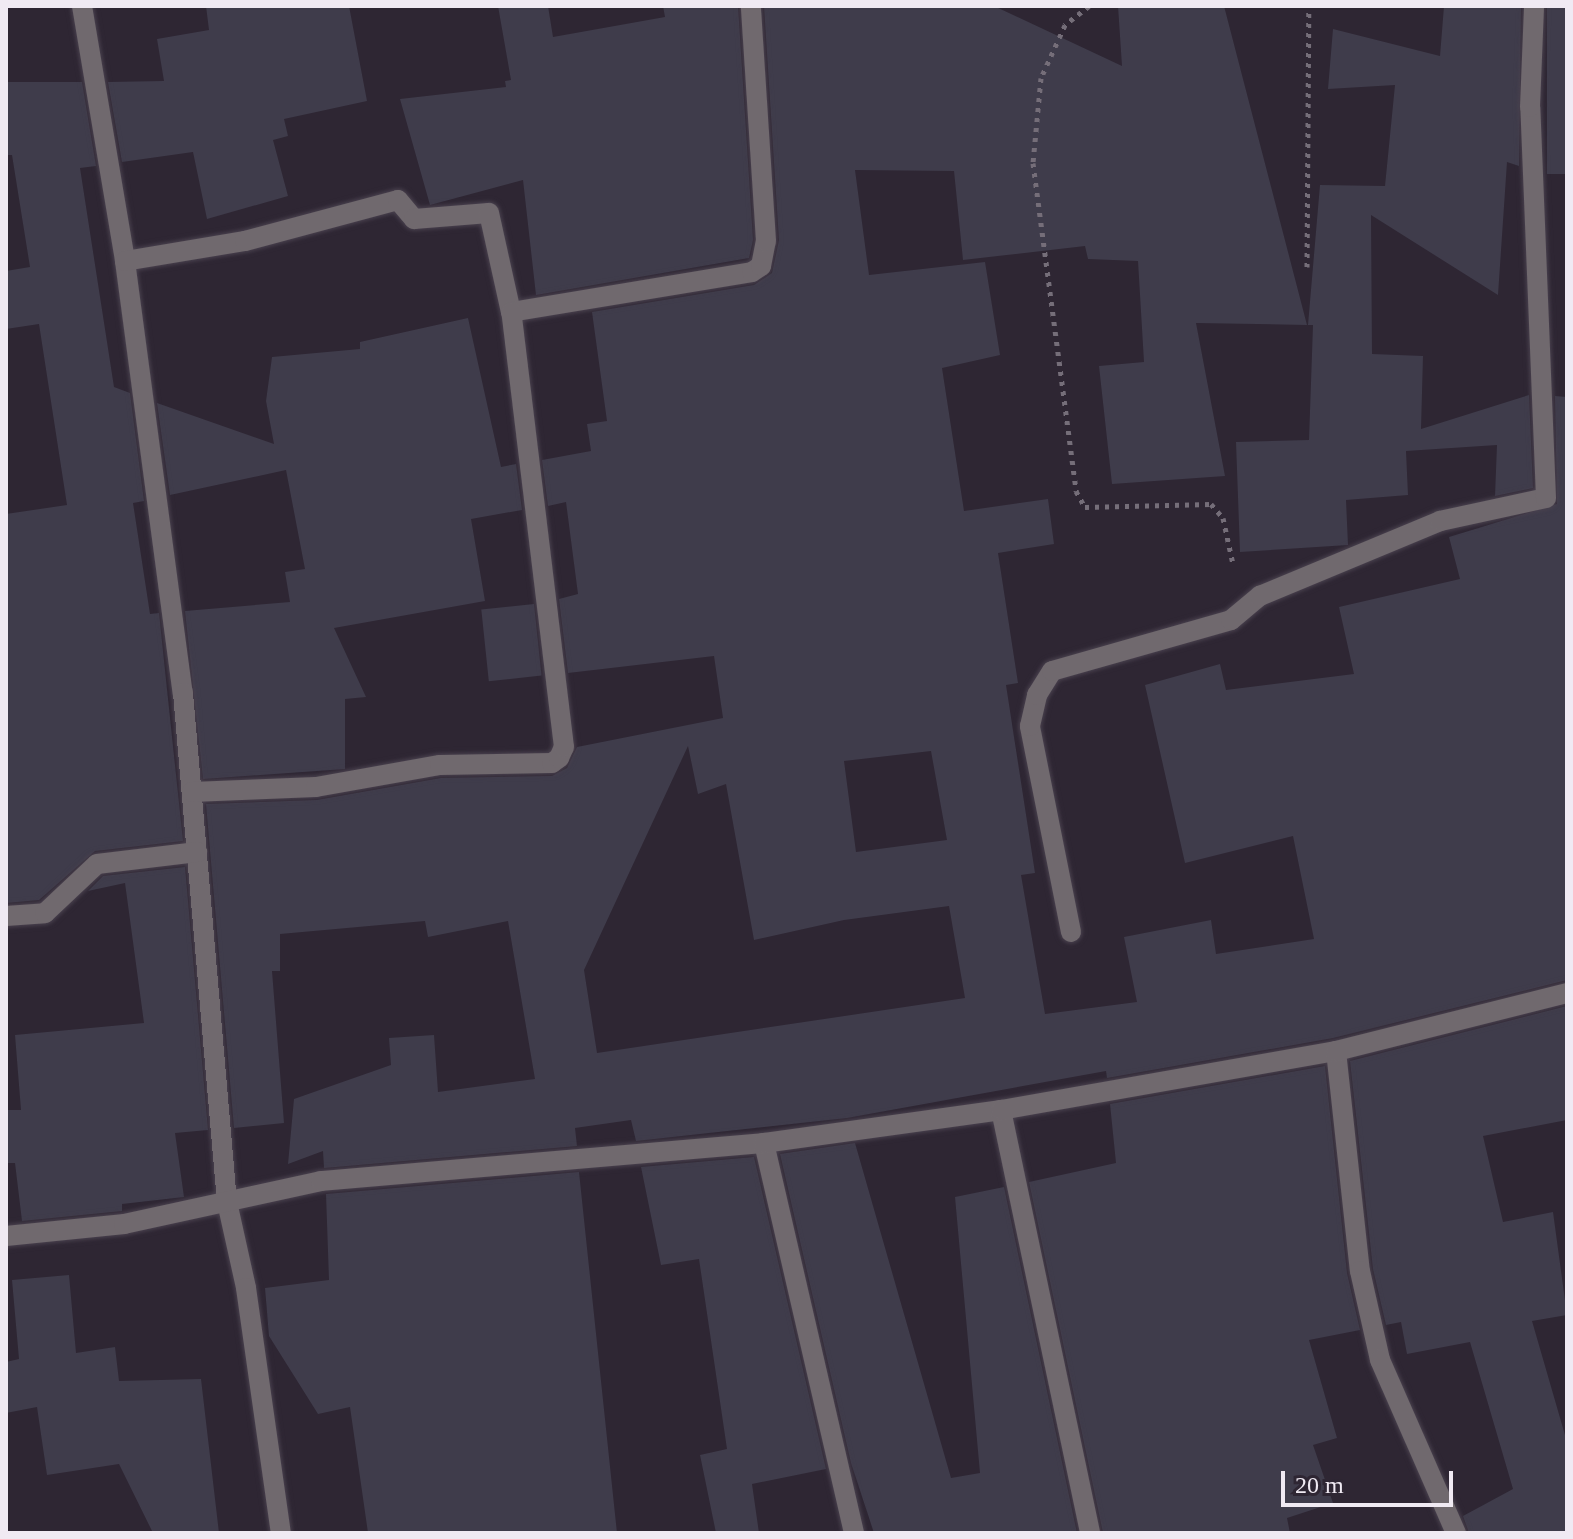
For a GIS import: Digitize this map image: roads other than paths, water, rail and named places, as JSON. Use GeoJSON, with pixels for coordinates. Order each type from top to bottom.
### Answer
{"type":"FeatureCollection","features":[{"type":"Feature","properties":{"kind":"street"},"geometry":{"type":"LineString","coordinates":[[82,6],[125,261],[192,792],[227,1202],[246,1288],[281,1533]]}},
{"type":"Feature","properties":{"kind":"street"},"geometry":{"type":"LineString","coordinates":[[511,312],[761,266],[766,241],[751,6]]}},
{"type":"Feature","properties":{"kind":"street"},"geometry":{"type":"LineString","coordinates":[[1071,932],[1030,726],[1037,695],[1052,671],[1215,626],[1243,612],[1260,596],[1440,521],[1546,498],[1530,107],[1534,6]]}},
{"type":"Feature","properties":{"kind":"street"},"geometry":{"type":"LineString","coordinates":[[125,261],[245,241],[396,200],[414,219],[483,211],[493,220],[511,312],[564,747],[559,758],[552,763],[440,765],[316,787],[192,792]]}},
{"type":"Feature","properties":{"kind":"street"},"geometry":{"type":"LineString","coordinates":[[6,916],[45,913],[97,864],[197,852]]}},
{"type":"Feature","properties":{"kind":"street"},"geometry":{"type":"LineString","coordinates":[[6,1236],[124,1224],[321,1181],[764,1143],[1001,1110],[1336,1051],[1567,993]]}},
{"type":"Feature","properties":{"kind":"street"},"geometry":{"type":"LineString","coordinates":[[1336,1051],[1360,1271],[1380,1360],[1456,1533]]}},
{"type":"Feature","properties":{"kind":"street"},"geometry":{"type":"LineString","coordinates":[[1001,1110],[1090,1533]]}},
{"type":"Feature","properties":{"kind":"street"},"geometry":{"type":"LineString","coordinates":[[764,1143],[854,1533]]}}]}
